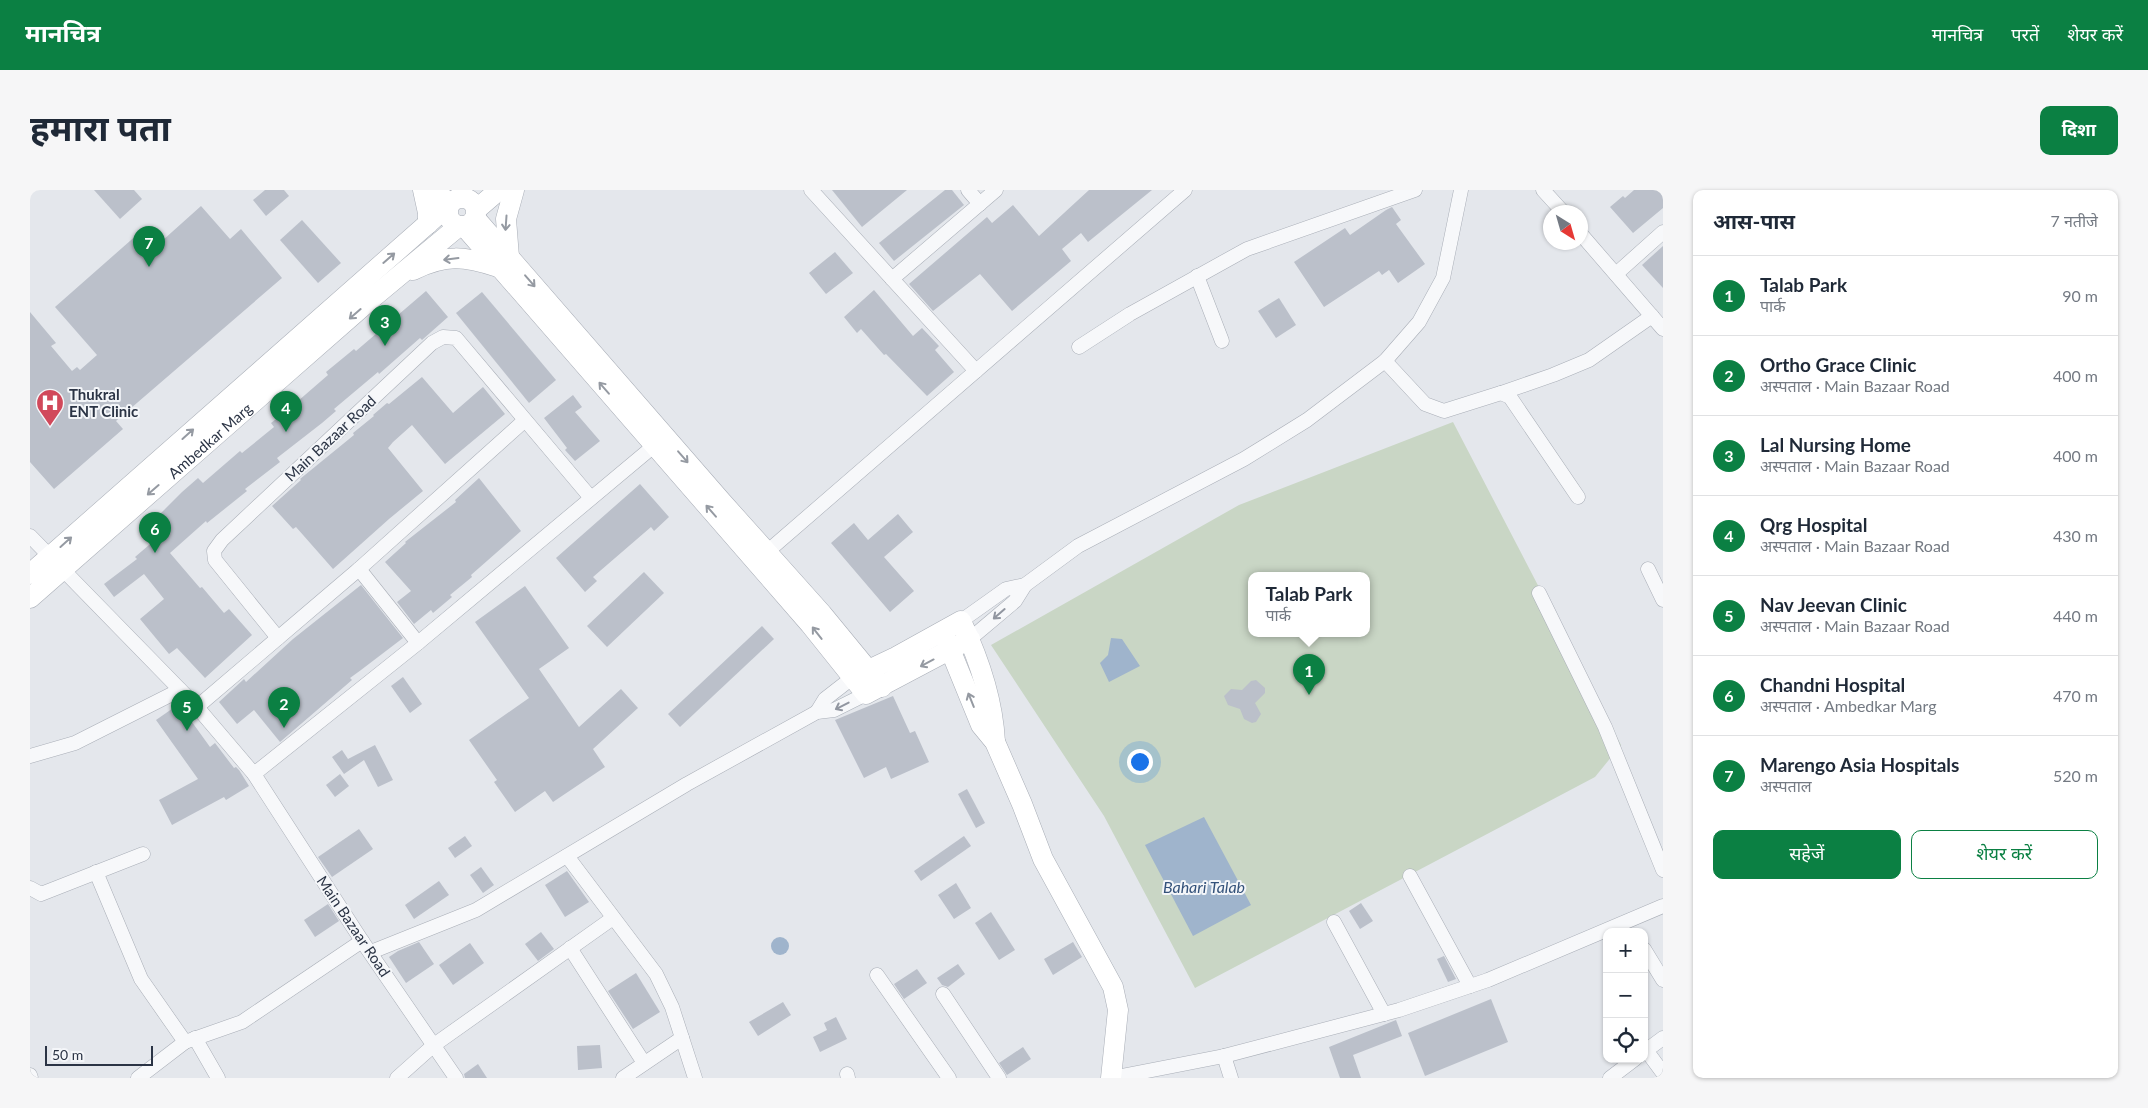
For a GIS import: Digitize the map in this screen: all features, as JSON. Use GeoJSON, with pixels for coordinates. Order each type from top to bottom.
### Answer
{"type":"FeatureCollection","features":[{"type":"Feature","properties":{"kind":"street"},"geometry":{"type":"LineString","coordinates":[[423,190],[428,213],[428,224]]}},
{"type":"Feature","properties":{"kind":"street"},"geometry":{"type":"LineString","coordinates":[[436,190],[470,199],[469,220],[503,262],[761,557],[810,624],[874,690]]}},
{"type":"Feature","properties":{"kind":"street","name":"Ambedkar Marg"},"geometry":{"type":"LineString","coordinates":[[30,574],[55,563],[393,281],[469,220],[499,190]]}},
{"type":"Feature","properties":{"kind":"street"},"geometry":{"type":"LineString","coordinates":[[503,262],[506,219],[514,190]]}},
{"type":"Feature","properties":{"kind":"street"},"geometry":{"type":"LineString","coordinates":[[811,190],[976,371]]}},
{"type":"Feature","properties":{"kind":"street"},"geometry":{"type":"LineString","coordinates":[[968,190],[980,204]]}},
{"type":"Feature","properties":{"kind":"street"},"geometry":{"type":"LineString","coordinates":[[892,279],[996,190]]}},
{"type":"Feature","properties":{"kind":"street"},"geometry":{"type":"LineString","coordinates":[[761,557],[1185,190]]}},
{"type":"Feature","properties":{"kind":"street"},"geometry":{"type":"LineString","coordinates":[[1080,347],[1130,314],[1247,249],[1415,190]]}},
{"type":"Feature","properties":{"kind":"street"},"geometry":{"type":"LineString","coordinates":[[371,952],[476,910],[687,784],[817,712],[834,710],[951,651],[970,640],[1015,601],[1025,585],[1078,546],[1244,459],[1307,420],[1385,361],[1419,322],[1443,278],[1461,190]]}},
{"type":"Feature","properties":{"kind":"street"},"geometry":{"type":"LineString","coordinates":[[1543,190],[1557,205]]}},
{"type":"Feature","properties":{"kind":"street"},"geometry":{"type":"LineString","coordinates":[[457,196],[448,217],[451,221],[469,220]]}},
{"type":"Feature","properties":{"kind":"street","name":"Ambedkar Marg"},"geometry":{"type":"LineString","coordinates":[[30,598],[55,563],[457,196]]}},
{"type":"Feature","properties":{"kind":"street"},"geometry":{"type":"LineString","coordinates":[[1616,274],[1663,232]]}},
{"type":"Feature","properties":{"kind":"street"},"geometry":{"type":"LineString","coordinates":[[1588,242],[1663,329]]}},
{"type":"Feature","properties":{"kind":"street"},"geometry":{"type":"LineString","coordinates":[[393,281],[418,268],[448,258],[472,258],[503,262]]}},
{"type":"Feature","properties":{"kind":"street"},"geometry":{"type":"LineString","coordinates":[[1197,276],[1222,341]]}},
{"type":"Feature","properties":{"kind":"street"},"geometry":{"type":"LineString","coordinates":[[1385,361],[1425,404],[1444,411],[1553,375],[1589,360],[1652,316]]}},
{"type":"Feature","properties":{"kind":"street","name":"Main Bazaar Road"},"geometry":{"type":"LineString","coordinates":[[278,638],[214,560],[214,551],[222,540],[432,343],[443,337],[456,338],[524,421],[591,498]]}},
{"type":"Feature","properties":{"kind":"street"},"geometry":{"type":"LineString","coordinates":[[1501,393],[1510,397],[1578,497]]}},
{"type":"Feature","properties":{"kind":"street"},"geometry":{"type":"LineString","coordinates":[[198,708],[359,569],[524,421]]}},
{"type":"Feature","properties":{"kind":"street"},"geometry":{"type":"LineString","coordinates":[[254,774],[418,643],[660,441]]}},
{"type":"Feature","properties":{"kind":"street","name":"Main Bazaar Road"},"geometry":{"type":"LineString","coordinates":[[30,536],[198,708],[254,774],[362,941],[456,1078]]}},
{"type":"Feature","properties":{"kind":"street"},"geometry":{"type":"LineString","coordinates":[[359,569],[418,643]]}},
{"type":"Feature","properties":{"kind":"street"},"geometry":{"type":"LineString","coordinates":[[1648,569],[1663,600]]}},
{"type":"Feature","properties":{"kind":"street"},"geometry":{"type":"LineString","coordinates":[[817,712],[825,699],[860,674],[943,632],[1006,589],[1025,585]]}},
{"type":"Feature","properties":{"kind":"street"},"geometry":{"type":"LineString","coordinates":[[1539,593],[1605,727],[1663,870]]}},
{"type":"Feature","properties":{"kind":"street"},"geometry":{"type":"LineString","coordinates":[[961,621],[970,640],[994,719],[995,742]]}},
{"type":"Feature","properties":{"kind":"street"},"geometry":{"type":"LineString","coordinates":[[943,632],[981,725],[995,742],[1043,859],[1113,987],[1118,1010],[1111,1078],[1224,1056],[1384,1014],[1470,986],[1630,926],[1663,906]]}},
{"type":"Feature","properties":{"kind":"street"},"geometry":{"type":"LineString","coordinates":[[30,756],[75,743],[180,690]]}},
{"type":"Feature","properties":{"kind":"street"},"geometry":{"type":"LineString","coordinates":[[30,888],[42,894],[143,854]]}},
{"type":"Feature","properties":{"kind":"street"},"geometry":{"type":"LineString","coordinates":[[567,856],[656,974],[672,1007],[694,1077]]}},
{"type":"Feature","properties":{"kind":"street"},"geometry":{"type":"LineString","coordinates":[[96,872],[141,979],[218,1078]]}},
{"type":"Feature","properties":{"kind":"street"},"geometry":{"type":"LineString","coordinates":[[1410,876],[1470,986]]}},
{"type":"Feature","properties":{"kind":"street"},"geometry":{"type":"LineString","coordinates":[[397,1078],[434,1045],[613,918]]}},
{"type":"Feature","properties":{"kind":"street"},"geometry":{"type":"LineString","coordinates":[[1334,922],[1384,1014]]}},
{"type":"Feature","properties":{"kind":"street"},"geometry":{"type":"LineString","coordinates":[[138,1078],[190,1040],[242,1022],[362,941]]}},
{"type":"Feature","properties":{"kind":"street"},"geometry":{"type":"LineString","coordinates":[[570,948],[644,1063]]}},
{"type":"Feature","properties":{"kind":"street"},"geometry":{"type":"LineString","coordinates":[[1648,956],[1663,980]]}},
{"type":"Feature","properties":{"kind":"street"},"geometry":{"type":"LineString","coordinates":[[877,975],[949,1078]]}},
{"type":"Feature","properties":{"kind":"street"},"geometry":{"type":"LineString","coordinates":[[943,994],[1000,1078]]}},
{"type":"Feature","properties":{"kind":"street"},"geometry":{"type":"LineString","coordinates":[[623,1078],[682,1038]]}},
{"type":"Feature","properties":{"kind":"street"},"geometry":{"type":"LineString","coordinates":[[1648,1049],[1663,1038]]}},
{"type":"Feature","properties":{"kind":"street"},"geometry":{"type":"LineString","coordinates":[[1648,1055],[1663,1073]]}},
{"type":"Feature","properties":{"kind":"street"},"geometry":{"type":"LineString","coordinates":[[1224,1056],[1231,1078]]}},
{"type":"Feature","properties":{"kind":"street"},"geometry":{"type":"LineString","coordinates":[[1610,1078],[1630,1063]]}},
{"type":"Feature","properties":{"kind":"green space"},"geometry":{"type":"Polygon","coordinates":[[[1453,422],[1621,745],[1595,777],[1195,988],[1104,816],[991,645],[1239,505],[1453,422]]]}},
{"type":"Feature","properties":{"kind":"water"},"geometry":{"type":"Polygon","coordinates":[[[1111,638],[1122,639],[1140,666],[1109,682],[1100,663],[1108,655],[1111,638]]]}},
{"type":"Feature","properties":{"kind":"water","name":"Bahari Talab"},"geometry":{"type":"Polygon","coordinates":[[[1204,817],[1251,905],[1193,936],[1145,845],[1204,817]]]}},
{"type":"Feature","properties":{"kind":"water"},"geometry":{"type":"Polygon","coordinates":[[[780,937],[786,940],[789,946],[786,952],[780,955],[774,952],[771,946],[774,940],[780,937]]]}},
{"type":"Feature","properties":{"kind":"building"},"geometry":{"type":"Polygon","coordinates":[[[94,190],[134,190],[142,199],[120,219],[94,190]]]}},
{"type":"Feature","properties":{"kind":"building"},"geometry":{"type":"Polygon","coordinates":[[[265,190],[284,190],[289,196],[266,216],[253,200],[265,190]]]}},
{"type":"Feature","properties":{"kind":"building"},"geometry":{"type":"Polygon","coordinates":[[[832,190],[907,190],[862,227],[832,190]]]}},
{"type":"Feature","properties":{"kind":"building"},"geometry":{"type":"Polygon","coordinates":[[[945,190],[952,190],[964,205],[894,261],[879,243],[945,190]]]}},
{"type":"Feature","properties":{"kind":"building"},"geometry":{"type":"Polygon","coordinates":[[[1089,190],[1152,190],[1088,242],[1081,233],[1062,249],[1071,261],[1012,311],[980,274],[933,311],[909,284],[987,217],[992,223],[1013,205],[1039,236],[1089,190]]]}},
{"type":"Feature","properties":{"kind":"building"},"geometry":{"type":"Polygon","coordinates":[[[1634,190],[1663,190],[1663,208],[1633,233],[1610,207],[1634,190]]]}},
{"type":"Feature","properties":{"kind":"building"},"geometry":{"type":"Polygon","coordinates":[[[201,206],[230,239],[241,229],[282,278],[116,421],[123,429],[54,489],[30,462],[30,312],[56,343],[51,346],[72,371],[77,367],[80,370],[97,355],[55,307],[139,233],[153,249],[201,206]]]}},
{"type":"Feature","properties":{"kind":"building"},"geometry":{"type":"Polygon","coordinates":[[[1392,207],[1401,220],[1396,224],[1425,264],[1398,283],[1389,270],[1382,275],[1379,271],[1324,307],[1294,262],[1345,228],[1350,235],[1392,207]]]}},
{"type":"Feature","properties":{"kind":"building"},"geometry":{"type":"Polygon","coordinates":[[[302,220],[341,263],[318,283],[280,240],[302,220]]]}},
{"type":"Feature","properties":{"kind":"building"},"geometry":{"type":"Polygon","coordinates":[[[1663,246],[1663,288],[1642,265],[1663,246]]]}},
{"type":"Feature","properties":{"kind":"building"},"geometry":{"type":"Polygon","coordinates":[[[835,252],[853,273],[826,294],[809,273],[835,252]]]}},
{"type":"Feature","properties":{"kind":"building"},"geometry":{"type":"Polygon","coordinates":[[[874,290],[913,336],[922,328],[939,346],[935,350],[954,372],[927,396],[886,354],[884,355],[861,329],[857,333],[844,317],[874,290]]]}},
{"type":"Feature","properties":{"kind":"building"},"geometry":{"type":"Polygon","coordinates":[[[426,291],[448,317],[422,340],[420,338],[379,374],[378,372],[334,409],[336,411],[277,458],[280,462],[245,489],[247,491],[207,523],[206,521],[170,553],[224,613],[229,609],[252,635],[205,678],[177,648],[169,654],[140,619],[164,599],[144,574],[114,597],[104,584],[137,559],[135,557],[170,527],[159,515],[182,492],[198,478],[203,483],[240,451],[242,453],[274,427],[271,423],[285,412],[282,409],[295,398],[298,401],[328,375],[326,372],[354,349],[356,351],[426,291]]]}},
{"type":"Feature","properties":{"kind":"building"},"geometry":{"type":"Polygon","coordinates":[[[482,292],[556,380],[529,403],[456,313],[482,292]]]}},
{"type":"Feature","properties":{"kind":"building"},"geometry":{"type":"Polygon","coordinates":[[[1279,298],[1296,325],[1276,338],[1258,311],[1279,298]]]}},
{"type":"Feature","properties":{"kind":"building"},"geometry":{"type":"Polygon","coordinates":[[[422,377],[453,413],[483,387],[505,414],[445,464],[412,425],[393,442],[388,448],[423,491],[333,569],[296,527],[293,529],[272,506],[300,479],[354,435],[353,433],[373,415],[422,377]]]}},
{"type":"Feature","properties":{"kind":"building"},"geometry":{"type":"Polygon","coordinates":[[[573,395],[582,407],[575,412],[600,441],[575,461],[565,450],[567,448],[544,418],[573,395]]]}},
{"type":"Feature","properties":{"kind":"building"},"geometry":{"type":"Polygon","coordinates":[[[479,478],[521,531],[450,595],[452,597],[433,613],[431,610],[414,624],[397,602],[411,591],[385,562],[405,542],[456,502],[455,500],[479,478]]]}},
{"type":"Feature","properties":{"kind":"building"},"geometry":{"type":"Polygon","coordinates":[[[640,484],[669,517],[654,531],[651,527],[593,577],[597,581],[585,592],[556,558],[640,484]]]}},
{"type":"Feature","properties":{"kind":"building"},"geometry":{"type":"Polygon","coordinates":[[[898,514],[913,532],[884,557],[914,591],[890,612],[831,543],[854,523],[868,540],[898,514]]]}},
{"type":"Feature","properties":{"kind":"building"},"geometry":{"type":"Polygon","coordinates":[[[644,572],[664,593],[607,647],[587,626],[644,572]]]}},
{"type":"Feature","properties":{"kind":"building"},"geometry":{"type":"Polygon","coordinates":[[[361,585],[403,638],[350,678],[352,680],[280,742],[254,710],[237,724],[219,702],[244,679],[246,682],[293,639],[361,585]]]}},
{"type":"Feature","properties":{"kind":"building"},"geometry":{"type":"Polygon","coordinates":[[[525,586],[569,648],[539,669],[579,727],[621,689],[638,708],[593,749],[605,767],[553,802],[545,791],[515,812],[494,782],[497,780],[469,740],[529,698],[475,622],[525,586]]]}},
{"type":"Feature","properties":{"kind":"building"},"geometry":{"type":"Polygon","coordinates":[[[762,626],[774,639],[680,727],[668,714],[762,626]]]}},
{"type":"Feature","properties":{"kind":"building"},"geometry":{"type":"Polygon","coordinates":[[[403,677],[422,704],[410,713],[391,686],[403,677]]]}},
{"type":"Feature","properties":{"kind":"building"},"geometry":{"type":"Polygon","coordinates":[[[1256,680],[1265,688],[1265,693],[1255,703],[1261,714],[1256,722],[1252,723],[1244,719],[1240,709],[1228,705],[1224,696],[1231,689],[1242,690],[1251,681],[1256,680]]]}},
{"type":"Feature","properties":{"kind":"building"},"geometry":{"type":"Polygon","coordinates":[[[893,696],[910,733],[915,731],[929,762],[891,779],[886,767],[864,778],[835,720],[893,696]]]}},
{"type":"Feature","properties":{"kind":"building"},"geometry":{"type":"Polygon","coordinates":[[[179,704],[210,747],[215,743],[234,768],[236,767],[239,770],[249,786],[226,800],[224,797],[172,825],[159,800],[198,779],[156,720],[179,704]]]}},
{"type":"Feature","properties":{"kind":"building"},"geometry":{"type":"Polygon","coordinates":[[[375,745],[393,780],[378,787],[364,760],[344,774],[332,757],[342,750],[348,759],[375,745]]]}},
{"type":"Feature","properties":{"kind":"building"},"geometry":{"type":"Polygon","coordinates":[[[340,774],[349,786],[335,797],[326,785],[340,774]]]}},
{"type":"Feature","properties":{"kind":"building"},"geometry":{"type":"Polygon","coordinates":[[[967,789],[985,823],[976,828],[958,794],[967,789]]]}},
{"type":"Feature","properties":{"kind":"building"},"geometry":{"type":"Polygon","coordinates":[[[359,829],[373,849],[332,877],[318,857],[359,829]]]}},
{"type":"Feature","properties":{"kind":"building"},"geometry":{"type":"Polygon","coordinates":[[[465,836],[472,846],[455,858],[448,848],[465,836]]]}},
{"type":"Feature","properties":{"kind":"building"},"geometry":{"type":"Polygon","coordinates":[[[964,836],[971,846],[921,881],[914,871],[964,836]]]}},
{"type":"Feature","properties":{"kind":"building"},"geometry":{"type":"Polygon","coordinates":[[[481,867],[494,885],[483,893],[470,875],[481,867]]]}},
{"type":"Feature","properties":{"kind":"building"},"geometry":{"type":"Polygon","coordinates":[[[567,871],[589,902],[565,917],[545,885],[567,871]]]}},
{"type":"Feature","properties":{"kind":"building"},"geometry":{"type":"Polygon","coordinates":[[[439,881],[449,895],[414,919],[405,905],[439,881]]]}},
{"type":"Feature","properties":{"kind":"building"},"geometry":{"type":"Polygon","coordinates":[[[956,883],[971,908],[954,919],[938,895],[956,883]]]}},
{"type":"Feature","properties":{"kind":"building"},"geometry":{"type":"Polygon","coordinates":[[[1361,903],[1373,921],[1360,929],[1349,911],[1361,903]]]}},
{"type":"Feature","properties":{"kind":"building"},"geometry":{"type":"Polygon","coordinates":[[[328,904],[339,921],[315,937],[304,920],[328,904]]]}},
{"type":"Feature","properties":{"kind":"building"},"geometry":{"type":"Polygon","coordinates":[[[991,912],[1015,950],[999,960],[975,923],[991,912]]]}},
{"type":"Feature","properties":{"kind":"building"},"geometry":{"type":"Polygon","coordinates":[[[541,932],[554,949],[538,961],[525,944],[541,932]]]}},
{"type":"Feature","properties":{"kind":"building"},"geometry":{"type":"Polygon","coordinates":[[[419,942],[434,964],[406,983],[389,957],[419,942]]]}},
{"type":"Feature","properties":{"kind":"building"},"geometry":{"type":"Polygon","coordinates":[[[1073,942],[1082,957],[1053,975],[1044,959],[1073,942]]]}},
{"type":"Feature","properties":{"kind":"building"},"geometry":{"type":"Polygon","coordinates":[[[470,943],[484,963],[453,985],[439,965],[470,943]]]}},
{"type":"Feature","properties":{"kind":"building"},"geometry":{"type":"Polygon","coordinates":[[[1444,956],[1456,979],[1448,982],[1437,959],[1444,956]]]}},
{"type":"Feature","properties":{"kind":"building"},"geometry":{"type":"Polygon","coordinates":[[[958,964],[965,974],[948,987],[942,985],[937,978],[958,964]]]}},
{"type":"Feature","properties":{"kind":"building"},"geometry":{"type":"Polygon","coordinates":[[[917,969],[927,983],[904,999],[894,984],[917,969]]]}},
{"type":"Feature","properties":{"kind":"building"},"geometry":{"type":"Polygon","coordinates":[[[636,973],[660,1012],[633,1029],[608,991],[636,973]]]}},
{"type":"Feature","properties":{"kind":"building"},"geometry":{"type":"Polygon","coordinates":[[[1491,999],[1508,1042],[1425,1076],[1408,1033],[1491,999]]]}},
{"type":"Feature","properties":{"kind":"building"},"geometry":{"type":"Polygon","coordinates":[[[783,1002],[791,1015],[758,1036],[749,1022],[783,1002]]]}},
{"type":"Feature","properties":{"kind":"building"},"geometry":{"type":"Polygon","coordinates":[[[836,1017],[847,1039],[820,1052],[813,1037],[827,1030],[824,1023],[836,1017]]]}},
{"type":"Feature","properties":{"kind":"building"},"geometry":{"type":"Polygon","coordinates":[[[1396,1020],[1402,1036],[1353,1055],[1361,1078],[1340,1078],[1329,1047],[1396,1020]]]}},
{"type":"Feature","properties":{"kind":"building"},"geometry":{"type":"Polygon","coordinates":[[[600,1045],[602,1068],[578,1070],[577,1046],[600,1045]]]}},
{"type":"Feature","properties":{"kind":"building"},"geometry":{"type":"Polygon","coordinates":[[[1023,1047],[1031,1059],[1007,1075],[999,1063],[1023,1047]]]}},
{"type":"Feature","properties":{"kind":"building"},"geometry":{"type":"Polygon","coordinates":[[[478,1064],[487,1078],[465,1078],[464,1074],[478,1064]]]}},
{"type":"Feature","properties":{"kind":"place","name":"Marengo Asia Hospitals"},"geometry":{"type":"Point","coordinates":[149,267]}},
{"type":"Feature","properties":{"kind":"place","name":"Lal Nursing Home"},"geometry":{"type":"Point","coordinates":[385,346]}},
{"type":"Feature","properties":{"kind":"place","name":"Thukral ENT Clinic"},"geometry":{"type":"Point","coordinates":[50,427]}},
{"type":"Feature","properties":{"kind":"place","name":"Qrg Hospital"},"geometry":{"type":"Point","coordinates":[286,432]}},
{"type":"Feature","properties":{"kind":"place","name":"Chandni Hospital"},"geometry":{"type":"Point","coordinates":[155,553]}},
{"type":"Feature","properties":{"kind":"place","name":"Talab Park"},"geometry":{"type":"Point","coordinates":[1309,695]}},
{"type":"Feature","properties":{"kind":"place","name":"Ortho Grace Clinic"},"geometry":{"type":"Point","coordinates":[284,728]}},
{"type":"Feature","properties":{"kind":"place","name":"Nav Jeevan Clinic"},"geometry":{"type":"Point","coordinates":[187,731]}}]}
